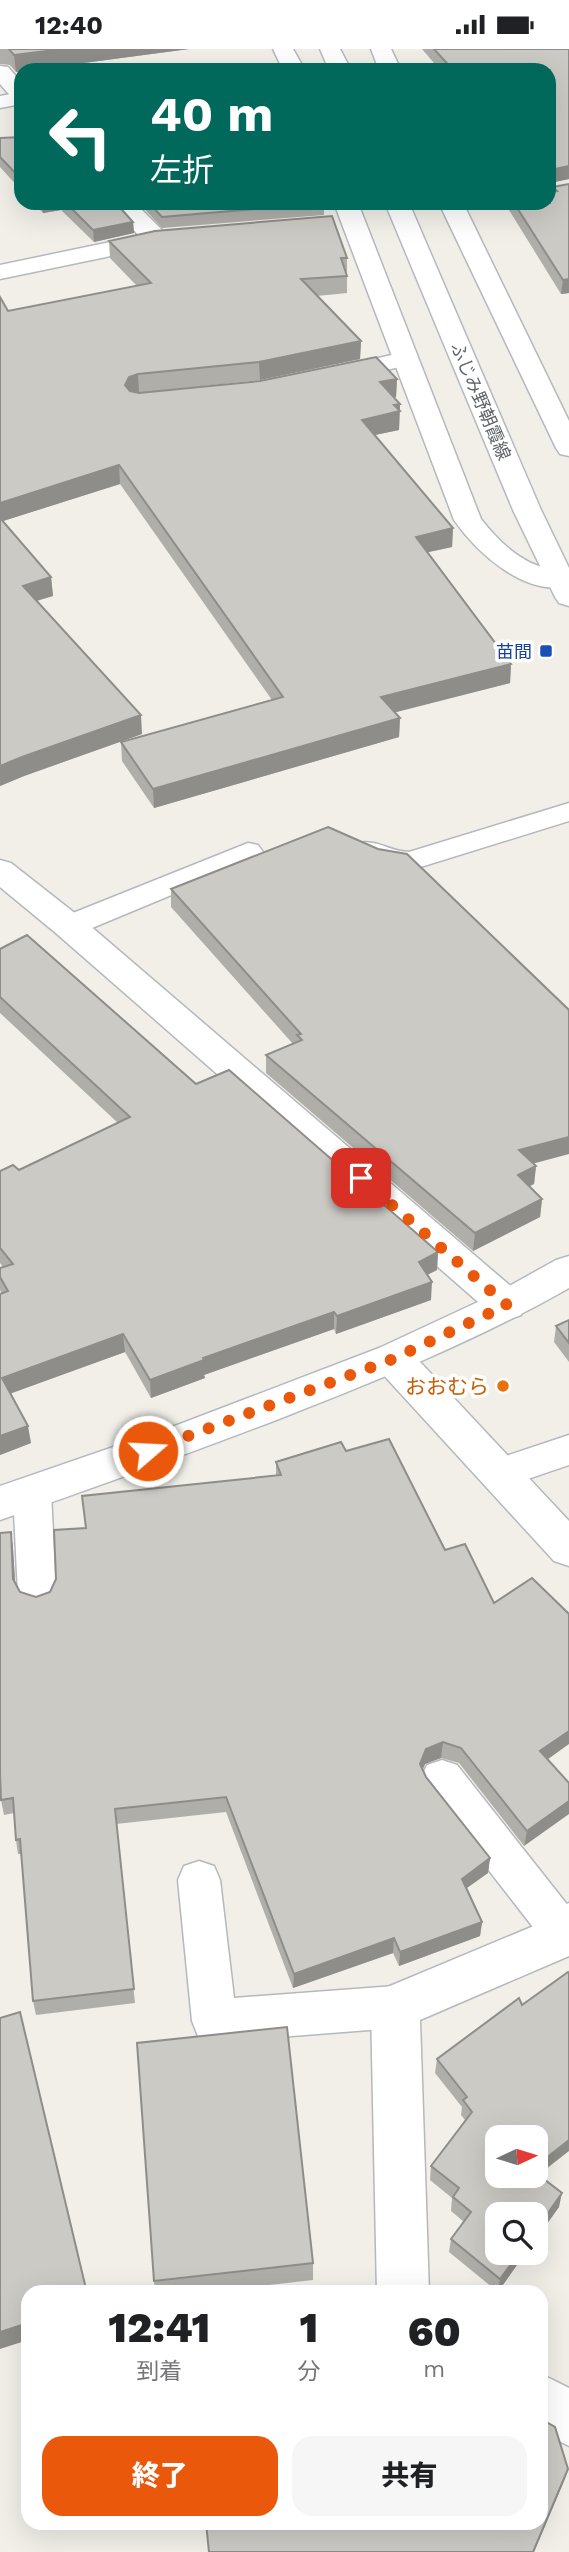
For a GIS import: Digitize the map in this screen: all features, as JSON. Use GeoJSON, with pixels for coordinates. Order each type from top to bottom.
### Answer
{"type":"FeatureCollection","features":[{"type":"Feature","properties":{"kind":"street"},"geometry":{"type":"LineString","coordinates":[[0,72],[14,88]]}},
{"type":"Feature","properties":{"kind":"street"},"geometry":{"type":"LineString","coordinates":[[128,210],[155,239]]}},
{"type":"Feature","properties":{"kind":"street","name":"ふじみ野朝霞線"},"geometry":{"type":"LineString","coordinates":[[400,210],[527,510],[566,585]]}},
{"type":"Feature","properties":{"kind":"street"},"geometry":{"type":"LineString","coordinates":[[461,210],[569,448]]}},
{"type":"Feature","properties":{"kind":"street"},"geometry":{"type":"LineString","coordinates":[[326,223],[350,212],[468,520],[495,554],[519,568],[566,585]]}},
{"type":"Feature","properties":{"kind":"street"},"geometry":{"type":"LineString","coordinates":[[0,272],[155,239],[181,236]]}},
{"type":"Feature","properties":{"kind":"street"},"geometry":{"type":"LineString","coordinates":[[0,870],[69,926],[507,1305]]}},
{"type":"Feature","properties":{"kind":"street"},"geometry":{"type":"LineString","coordinates":[[16,1497],[194,1435],[393,1359],[507,1305],[569,1270]]}},
{"type":"Feature","properties":{"kind":"street"},"geometry":{"type":"LineString","coordinates":[[393,1359],[569,1549]]}},
{"type":"Feature","properties":{"kind":"street"},"geometry":{"type":"LineString","coordinates":[[403,2285],[395,2007],[567,1930]]}},
{"type":"Feature","properties":{"kind":"street"},"geometry":{"type":"LineString","coordinates":[[548,2406],[569,2419]]}},
{"type":"Feature","properties":{"kind":"lane"},"geometry":{"type":"LineString","coordinates":[[313,379],[405,359]]}},
{"type":"Feature","properties":{"kind":"lane"},"geometry":{"type":"LineString","coordinates":[[345,837],[378,856],[393,861],[411,861],[569,813]]}},
{"type":"Feature","properties":{"kind":"lane"},"geometry":{"type":"LineString","coordinates":[[69,926],[248,852]]}},
{"type":"Feature","properties":{"kind":"lane"},"geometry":{"type":"LineString","coordinates":[[501,1473],[569,1450]]}},
{"type":"Feature","properties":{"kind":"lane"},"geometry":{"type":"LineString","coordinates":[[16,1497],[37,1594]]}},
{"type":"Feature","properties":{"kind":"lane"},"geometry":{"type":"LineString","coordinates":[[442,1778],[567,1930]]}},
{"type":"Feature","properties":{"kind":"lane"},"geometry":{"type":"LineString","coordinates":[[199,1880],[214,2021],[395,2007]]}},
{"type":"Feature","properties":{"kind":"building"},"geometry":{"type":"Polygon","coordinates":[[[9,49],[63,49],[14,55],[9,49]]]}},
{"type":"Feature","properties":{"kind":"building"},"geometry":{"type":"Polygon","coordinates":[[[434,49],[569,49],[569,166],[556,169],[556,63],[447,63],[434,49]]]}},
{"type":"Feature","properties":{"kind":"building"},"geometry":{"type":"Polygon","coordinates":[[[14,137],[14,172],[0,157],[0,138],[14,137]]]}},
{"type":"Feature","properties":{"kind":"building"},"geometry":{"type":"Polygon","coordinates":[[[569,184],[569,279],[563,280],[518,210],[556,210],[556,186],[569,184]]]}},
{"type":"Feature","properties":{"kind":"building"},"geometry":{"type":"Polygon","coordinates":[[[73,210],[122,210],[133,222],[93,230],[73,210]]]}},
{"type":"Feature","properties":{"kind":"building"},"geometry":{"type":"Polygon","coordinates":[[[156,210],[243,210],[162,217],[156,210]]]}},
{"type":"Feature","properties":{"kind":"building"},"geometry":{"type":"Polygon","coordinates":[[[332,216],[347,258],[341,258],[347,276],[301,279],[361,341],[259,362],[138,374],[129,377],[125,385],[130,391],[139,393],[260,381],[376,357],[397,379],[380,382],[400,404],[394,405],[400,411],[362,420],[453,528],[416,537],[511,664],[381,697],[400,718],[153,789],[121,742],[283,697],[119,465],[0,503],[0,297],[8,311],[151,283],[109,241],[155,231],[332,216]]]}},
{"type":"Feature","properties":{"kind":"building"},"geometry":{"type":"Polygon","coordinates":[[[0,518],[51,577],[23,586],[141,715],[0,766],[0,518]]]}},
{"type":"Feature","properties":{"kind":"building"},"geometry":{"type":"Polygon","coordinates":[[[328,827],[378,849],[407,854],[569,1010],[569,1137],[519,1150],[536,1166],[518,1175],[542,1199],[475,1233],[266,1055],[302,1040],[297,1035],[301,1034],[171,889],[328,827]]]}},
{"type":"Feature","properties":{"kind":"building"},"geometry":{"type":"Polygon","coordinates":[[[27,935],[196,1084],[229,1070],[438,1252],[419,1262],[432,1282],[337,1316],[334,1312],[203,1358],[204,1360],[150,1380],[123,1334],[2,1378],[28,1426],[0,1436],[0,1294],[8,1291],[0,1277],[0,1268],[13,1264],[0,1248],[0,1171],[13,1165],[19,1170],[130,1117],[0,997],[0,949],[27,935]]]}},
{"type":"Feature","properties":{"kind":"building"},"geometry":{"type":"Polygon","coordinates":[[[569,1320],[569,1343],[556,1326],[569,1320]]]}},
{"type":"Feature","properties":{"kind":"building"},"geometry":{"type":"Polygon","coordinates":[[[389,1439],[445,1550],[465,1544],[494,1603],[532,1578],[569,1614],[569,1731],[540,1751],[569,1783],[569,1801],[527,1831],[461,1748],[443,1742],[426,1749],[420,1764],[426,1777],[490,1858],[462,1879],[482,1922],[400,1952],[394,1938],[294,1974],[226,1797],[115,1809],[134,1989],[33,2001],[20,1839],[16,1840],[13,1798],[1,1800],[0,1533],[11,1532],[13,1579],[20,1592],[36,1597],[50,1592],[56,1579],[54,1530],[86,1528],[82,1496],[281,1475],[276,1462],[341,1442],[346,1451],[389,1439]]]}},
{"type":"Feature","properties":{"kind":"building"},"geometry":{"type":"Polygon","coordinates":[[[569,1973],[569,2140],[548,2157],[548,2125],[485,2125],[485,2188],[548,2188],[548,2182],[562,2193],[548,2213],[548,2202],[485,2202],[485,2265],[510,2265],[500,2279],[451,2239],[471,2212],[453,2197],[459,2188],[431,2166],[472,2112],[463,2100],[467,2097],[437,2059],[519,1998],[522,2005],[569,1973]]]}},
{"type":"Feature","properties":{"kind":"building"},"geometry":{"type":"Polygon","coordinates":[[[20,2012],[85,2285],[21,2285],[21,2325],[0,2332],[0,2018],[20,2012]]]}},
{"type":"Feature","properties":{"kind":"building"},"geometry":{"type":"Polygon","coordinates":[[[287,2027],[313,2263],[154,2281],[137,2043],[287,2027]]]}},
{"type":"Feature","properties":{"kind":"building"},"geometry":{"type":"Polygon","coordinates":[[[548,2423],[555,2427],[568,2469],[548,2516],[548,2423]]]}},
{"type":"Feature","properties":{"kind":"building"},"geometry":{"type":"Polygon","coordinates":[[[207,2530],[542,2530],[533,2552],[209,2552],[207,2530]]]}},
{"type":"Feature","properties":{"kind":"place","name":"苗間"},"geometry":{"type":"Point","coordinates":[546,651]}},
{"type":"Feature","properties":{"kind":"place","name":"おおむら"},"geometry":{"type":"Point","coordinates":[503,1386]}},
{"type":"Feature","properties":{"kind":"route"},"geometry":{"type":"LineString","coordinates":[[148,1451],[393,1359],[507,1305],[361,1178]]}}]}
